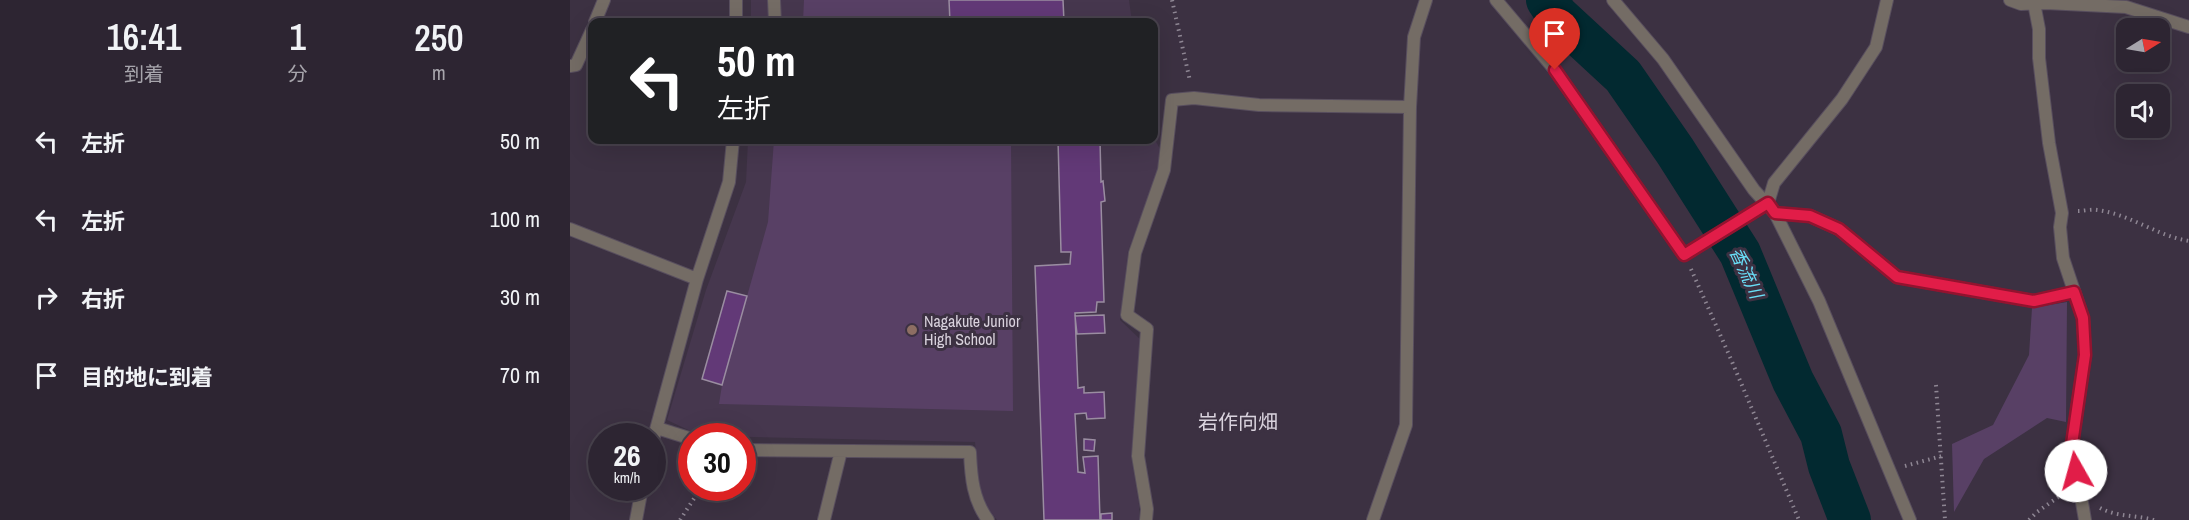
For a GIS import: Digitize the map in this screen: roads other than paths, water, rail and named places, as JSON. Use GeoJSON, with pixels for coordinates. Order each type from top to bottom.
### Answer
{"type":"FeatureCollection","features":[{"type":"Feature","properties":{"kind":"street"},"geometry":{"type":"LineString","coordinates":[[597,18],[604,0]]}},
{"type":"Feature","properties":{"kind":"street"},"geometry":{"type":"LineString","coordinates":[[736,0],[736,18]]}},
{"type":"Feature","properties":{"kind":"street"},"geometry":{"type":"LineString","coordinates":[[774,0],[775,18]]}},
{"type":"Feature","properties":{"kind":"street"},"geometry":{"type":"LineString","coordinates":[[1373,520],[1406,425],[1410,107],[1414,37],[1426,0]]}},
{"type":"Feature","properties":{"kind":"street"},"geometry":{"type":"LineString","coordinates":[[1496,0],[1555,70],[1684,255],[1772,208],[1810,216],[1839,229],[1897,277],[2034,301],[2074,292]]}},
{"type":"Feature","properties":{"kind":"street"},"geometry":{"type":"LineString","coordinates":[[1613,0],[1663,58],[1754,190],[1772,208],[1819,301],[1910,520]]}},
{"type":"Feature","properties":{"kind":"street"},"geometry":{"type":"LineString","coordinates":[[1772,208],[1774,183],[1842,99],[1876,47],[1887,0]]}},
{"type":"Feature","properties":{"kind":"street"},"geometry":{"type":"LineString","coordinates":[[2010,0],[2021,4],[2042,2],[2126,7],[2189,27]]}},
{"type":"Feature","properties":{"kind":"street"},"geometry":{"type":"LineString","coordinates":[[2042,2],[2039,58],[2049,143],[2062,213],[2060,227],[2063,258],[2083,318],[2085,355],[2072,444],[2085,520]]}},
{"type":"Feature","properties":{"kind":"street"},"geometry":{"type":"LineString","coordinates":[[570,66],[576,65],[588,40]]}},
{"type":"Feature","properties":{"kind":"street"},"geometry":{"type":"LineString","coordinates":[[1146,520],[1138,456],[1147,329],[1127,315],[1135,253],[1164,170],[1172,100],[1194,98],[1259,105],[1410,107]]}},
{"type":"Feature","properties":{"kind":"street"},"geometry":{"type":"LineString","coordinates":[[658,423],[697,279],[729,182],[733,144]]}},
{"type":"Feature","properties":{"kind":"street"},"geometry":{"type":"LineString","coordinates":[[570,230],[697,279]]}},
{"type":"Feature","properties":{"kind":"street"},"geometry":{"type":"LineString","coordinates":[[756,450],[970,452],[972,479],[979,508],[988,520]]}},
{"type":"Feature","properties":{"kind":"street"},"geometry":{"type":"LineString","coordinates":[[824,520],[841,451]]}},
{"type":"Feature","properties":{"kind":"street"},"geometry":{"type":"LineString","coordinates":[[636,520],[640,501]]}},
{"type":"Feature","properties":{"kind":"waterway","name":"香流川"},"geometry":{"type":"LineString","coordinates":[[1547,0],[1557,15],[1623,76],[1675,151],[1740,253],[1793,381],[1821,434],[1829,466],[1850,520]]}},
{"type":"Feature","properties":{"kind":"place","name":"Nagakute Junior High School"},"geometry":{"type":"Point","coordinates":[912,330]}},
{"type":"Feature","properties":{"kind":"district","name":"岩作向畑"},"geometry":{"type":"Point","coordinates":[1238,422]}}]}
